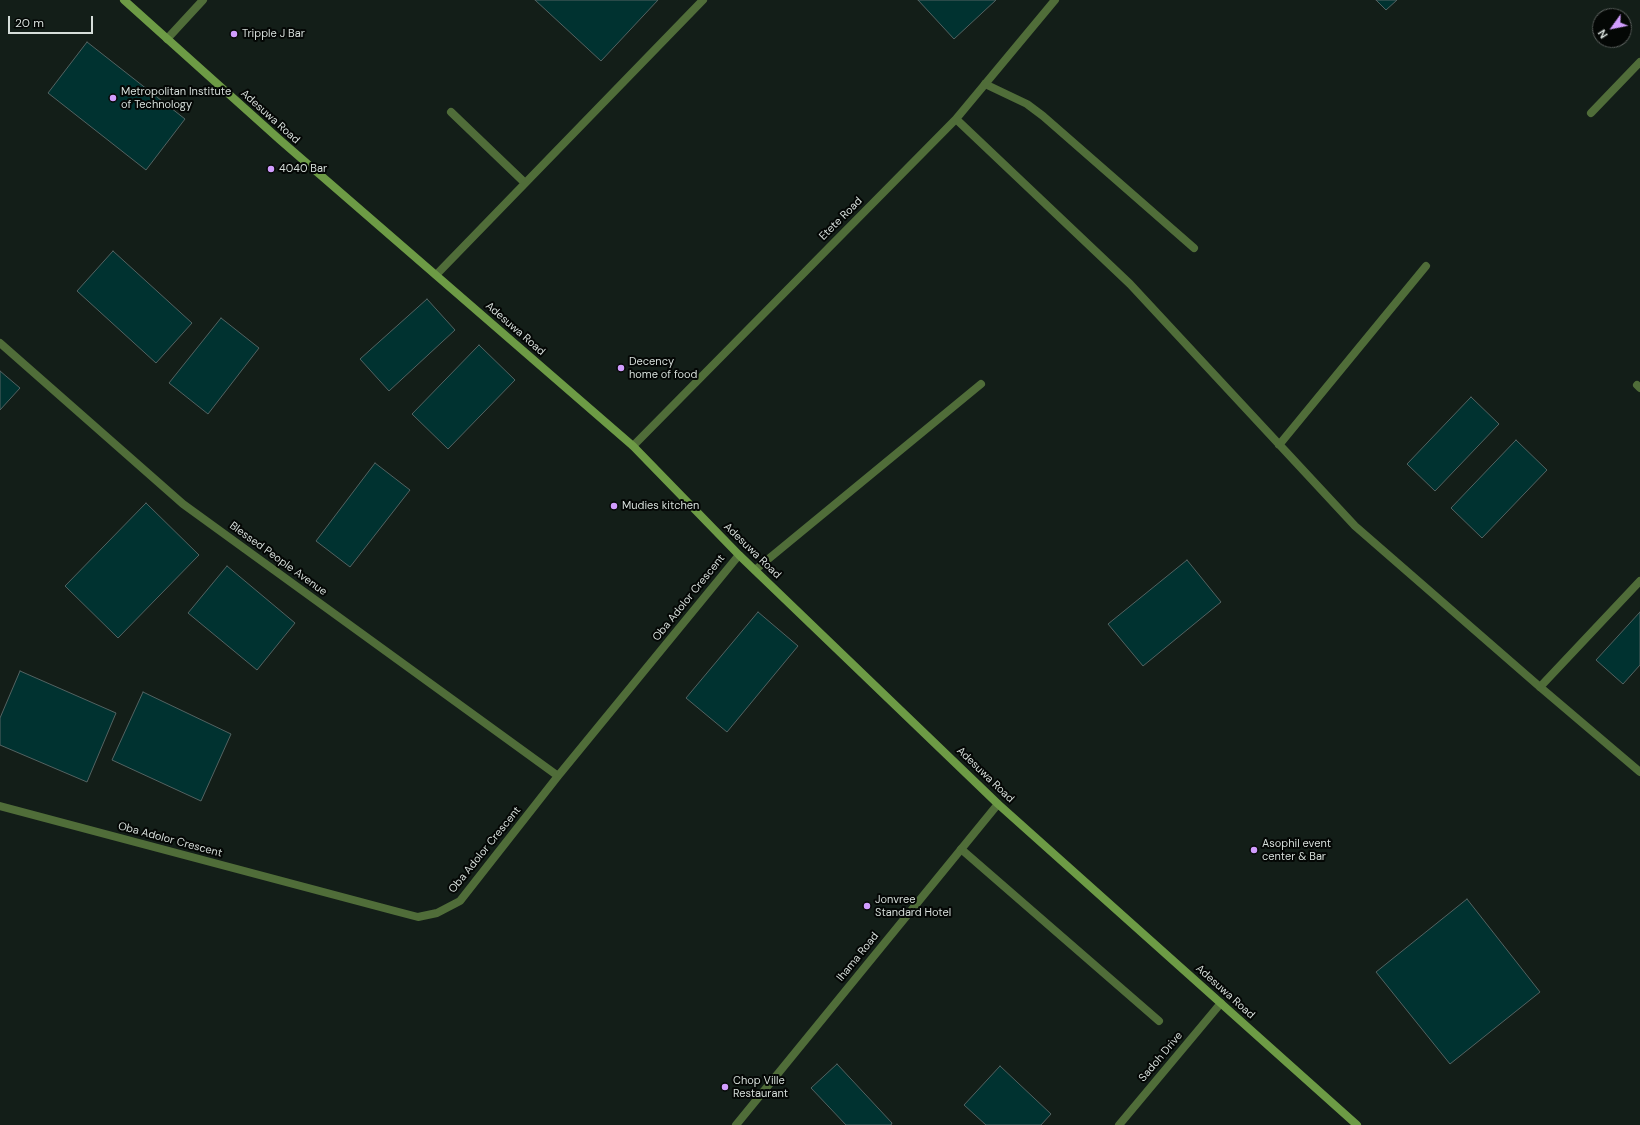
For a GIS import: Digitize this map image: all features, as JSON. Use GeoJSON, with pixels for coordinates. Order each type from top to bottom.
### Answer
{"type":"FeatureCollection","features":[{"type":"Feature","properties":{"kind":"street","name":"Adesuwa Road"},"geometry":{"type":"LineString","coordinates":[[124,0],[280,140],[633,446],[739,555],[998,804],[1357,1125]]}},
{"type":"Feature","properties":{"kind":"street"},"geometry":{"type":"LineString","coordinates":[[167,39],[203,0]]}},
{"type":"Feature","properties":{"kind":"street"},"geometry":{"type":"LineString","coordinates":[[436,275],[703,0]]}},
{"type":"Feature","properties":{"kind":"street","name":"Etete Road"},"geometry":{"type":"LineString","coordinates":[[633,446],[956,119],[1056,0]]}},
{"type":"Feature","properties":{"kind":"street"},"geometry":{"type":"LineString","coordinates":[[1591,113],[1640,62]]}},
{"type":"Feature","properties":{"kind":"street"},"geometry":{"type":"LineString","coordinates":[[985,84],[1027,104],[1043,116],[1194,248]]}},
{"type":"Feature","properties":{"kind":"street"},"geometry":{"type":"LineString","coordinates":[[451,112],[525,183]]}},
{"type":"Feature","properties":{"kind":"street"},"geometry":{"type":"LineString","coordinates":[[956,119],[1130,284],[1355,526],[1640,772]]}},
{"type":"Feature","properties":{"kind":"street"},"geometry":{"type":"LineString","coordinates":[[1279,445],[1426,266]]}},
{"type":"Feature","properties":{"kind":"street","name":"Blessed People Avenue"},"geometry":{"type":"LineString","coordinates":[[0,343],[183,504],[558,776]]}},
{"type":"Feature","properties":{"kind":"street"},"geometry":{"type":"LineString","coordinates":[[755,570],[981,384]]}},
{"type":"Feature","properties":{"kind":"street","name":"Oba Adolor Crescent"},"geometry":{"type":"LineString","coordinates":[[0,806],[418,917],[437,912],[460,901],[558,776],[739,555]]}},
{"type":"Feature","properties":{"kind":"street"},"geometry":{"type":"LineString","coordinates":[[1540,687],[1640,581]]}},
{"type":"Feature","properties":{"kind":"street","name":"Ihama Road"},"geometry":{"type":"LineString","coordinates":[[736,1125],[998,804]]}},
{"type":"Feature","properties":{"kind":"street"},"geometry":{"type":"LineString","coordinates":[[961,849],[1159,1021]]}},
{"type":"Feature","properties":{"kind":"street","name":"Sadoh Drive"},"geometry":{"type":"LineString","coordinates":[[1119,1125],[1221,1003]]}},
{"type":"Feature","properties":{"kind":"building"},"geometry":{"type":"Polygon","coordinates":[[[535,0],[658,0],[601,61],[535,0]]]}},
{"type":"Feature","properties":{"kind":"building"},"geometry":{"type":"Polygon","coordinates":[[[918,0],[996,0],[954,39],[918,0]]]}},
{"type":"Feature","properties":{"kind":"building"},"geometry":{"type":"Polygon","coordinates":[[[1376,0],[1397,0],[1386,10],[1376,0]]]}},
{"type":"Feature","properties":{"kind":"building"},"geometry":{"type":"Polygon","coordinates":[[[87,42],[185,119],[146,170],[48,93],[87,42]]]}},
{"type":"Feature","properties":{"kind":"building"},"geometry":{"type":"Polygon","coordinates":[[[113,251],[192,323],[156,363],[77,291],[113,251]]]}},
{"type":"Feature","properties":{"kind":"building"},"geometry":{"type":"Polygon","coordinates":[[[427,299],[455,330],[389,391],[360,359],[427,299]]]}},
{"type":"Feature","properties":{"kind":"building"},"geometry":{"type":"Polygon","coordinates":[[[221,318],[259,348],[208,414],[169,383],[221,318]]]}},
{"type":"Feature","properties":{"kind":"building"},"geometry":{"type":"Polygon","coordinates":[[[479,345],[515,380],[448,449],[412,414],[479,345]]]}},
{"type":"Feature","properties":{"kind":"building"},"geometry":{"type":"Polygon","coordinates":[[[0,371],[20,388],[0,410],[0,371]]]}},
{"type":"Feature","properties":{"kind":"building"},"geometry":{"type":"Polygon","coordinates":[[[1471,397],[1499,424],[1435,491],[1407,464],[1471,397]]]}},
{"type":"Feature","properties":{"kind":"building"},"geometry":{"type":"Polygon","coordinates":[[[1516,440],[1547,470],[1482,538],[1451,508],[1516,440]]]}},
{"type":"Feature","properties":{"kind":"building"},"geometry":{"type":"Polygon","coordinates":[[[375,463],[410,490],[350,567],[316,541],[375,463]]]}},
{"type":"Feature","properties":{"kind":"building"},"geometry":{"type":"Polygon","coordinates":[[[146,503],[199,555],[118,638],[65,586],[146,503]]]}},
{"type":"Feature","properties":{"kind":"building"},"geometry":{"type":"Polygon","coordinates":[[[1187,560],[1221,602],[1143,666],[1108,624],[1187,560]]]}},
{"type":"Feature","properties":{"kind":"building"},"geometry":{"type":"Polygon","coordinates":[[[227,566],[295,623],[257,670],[188,613],[227,566]]]}},
{"type":"Feature","properties":{"kind":"building"},"geometry":{"type":"Polygon","coordinates":[[[758,612],[798,646],[727,732],[686,698],[758,612]]]}},
{"type":"Feature","properties":{"kind":"building"},"geometry":{"type":"Polygon","coordinates":[[[1640,612],[1640,665],[1623,684],[1596,660],[1640,612]]]}},
{"type":"Feature","properties":{"kind":"building"},"geometry":{"type":"Polygon","coordinates":[[[20,671],[116,713],[87,782],[0,745],[0,718],[20,671]]]}},
{"type":"Feature","properties":{"kind":"building"},"geometry":{"type":"Polygon","coordinates":[[[143,692],[231,734],[201,801],[112,760],[143,692]]]}},
{"type":"Feature","properties":{"kind":"building"},"geometry":{"type":"Polygon","coordinates":[[[1467,899],[1540,992],[1450,1064],[1376,972],[1467,899]]]}},
{"type":"Feature","properties":{"kind":"building"},"geometry":{"type":"Polygon","coordinates":[[[837,1064],[892,1123],[891,1125],[846,1125],[811,1088],[837,1064]]]}},
{"type":"Feature","properties":{"kind":"building"},"geometry":{"type":"Polygon","coordinates":[[[1000,1066],[1051,1114],[1041,1125],[986,1125],[964,1105],[1000,1066]]]}},
{"type":"Feature","properties":{"kind":"place","name":"Tripple J Bar"},"geometry":{"type":"Point","coordinates":[234,34]}},
{"type":"Feature","properties":{"kind":"place","name":"Metropolitan Institute of Technology"},"geometry":{"type":"Point","coordinates":[113,98]}},
{"type":"Feature","properties":{"kind":"place","name":"4040 Bar"},"geometry":{"type":"Point","coordinates":[271,169]}},
{"type":"Feature","properties":{"kind":"place","name":"Decency home of food"},"geometry":{"type":"Point","coordinates":[621,368]}},
{"type":"Feature","properties":{"kind":"place","name":"Mudies kitchen"},"geometry":{"type":"Point","coordinates":[614,506]}},
{"type":"Feature","properties":{"kind":"place","name":"Asophil event center & Bar"},"geometry":{"type":"Point","coordinates":[1254,850]}},
{"type":"Feature","properties":{"kind":"place","name":"Jonvree Standard Hotel"},"geometry":{"type":"Point","coordinates":[867,906]}},
{"type":"Feature","properties":{"kind":"place","name":"Chop Ville Restaurant"},"geometry":{"type":"Point","coordinates":[725,1087]}}]}
